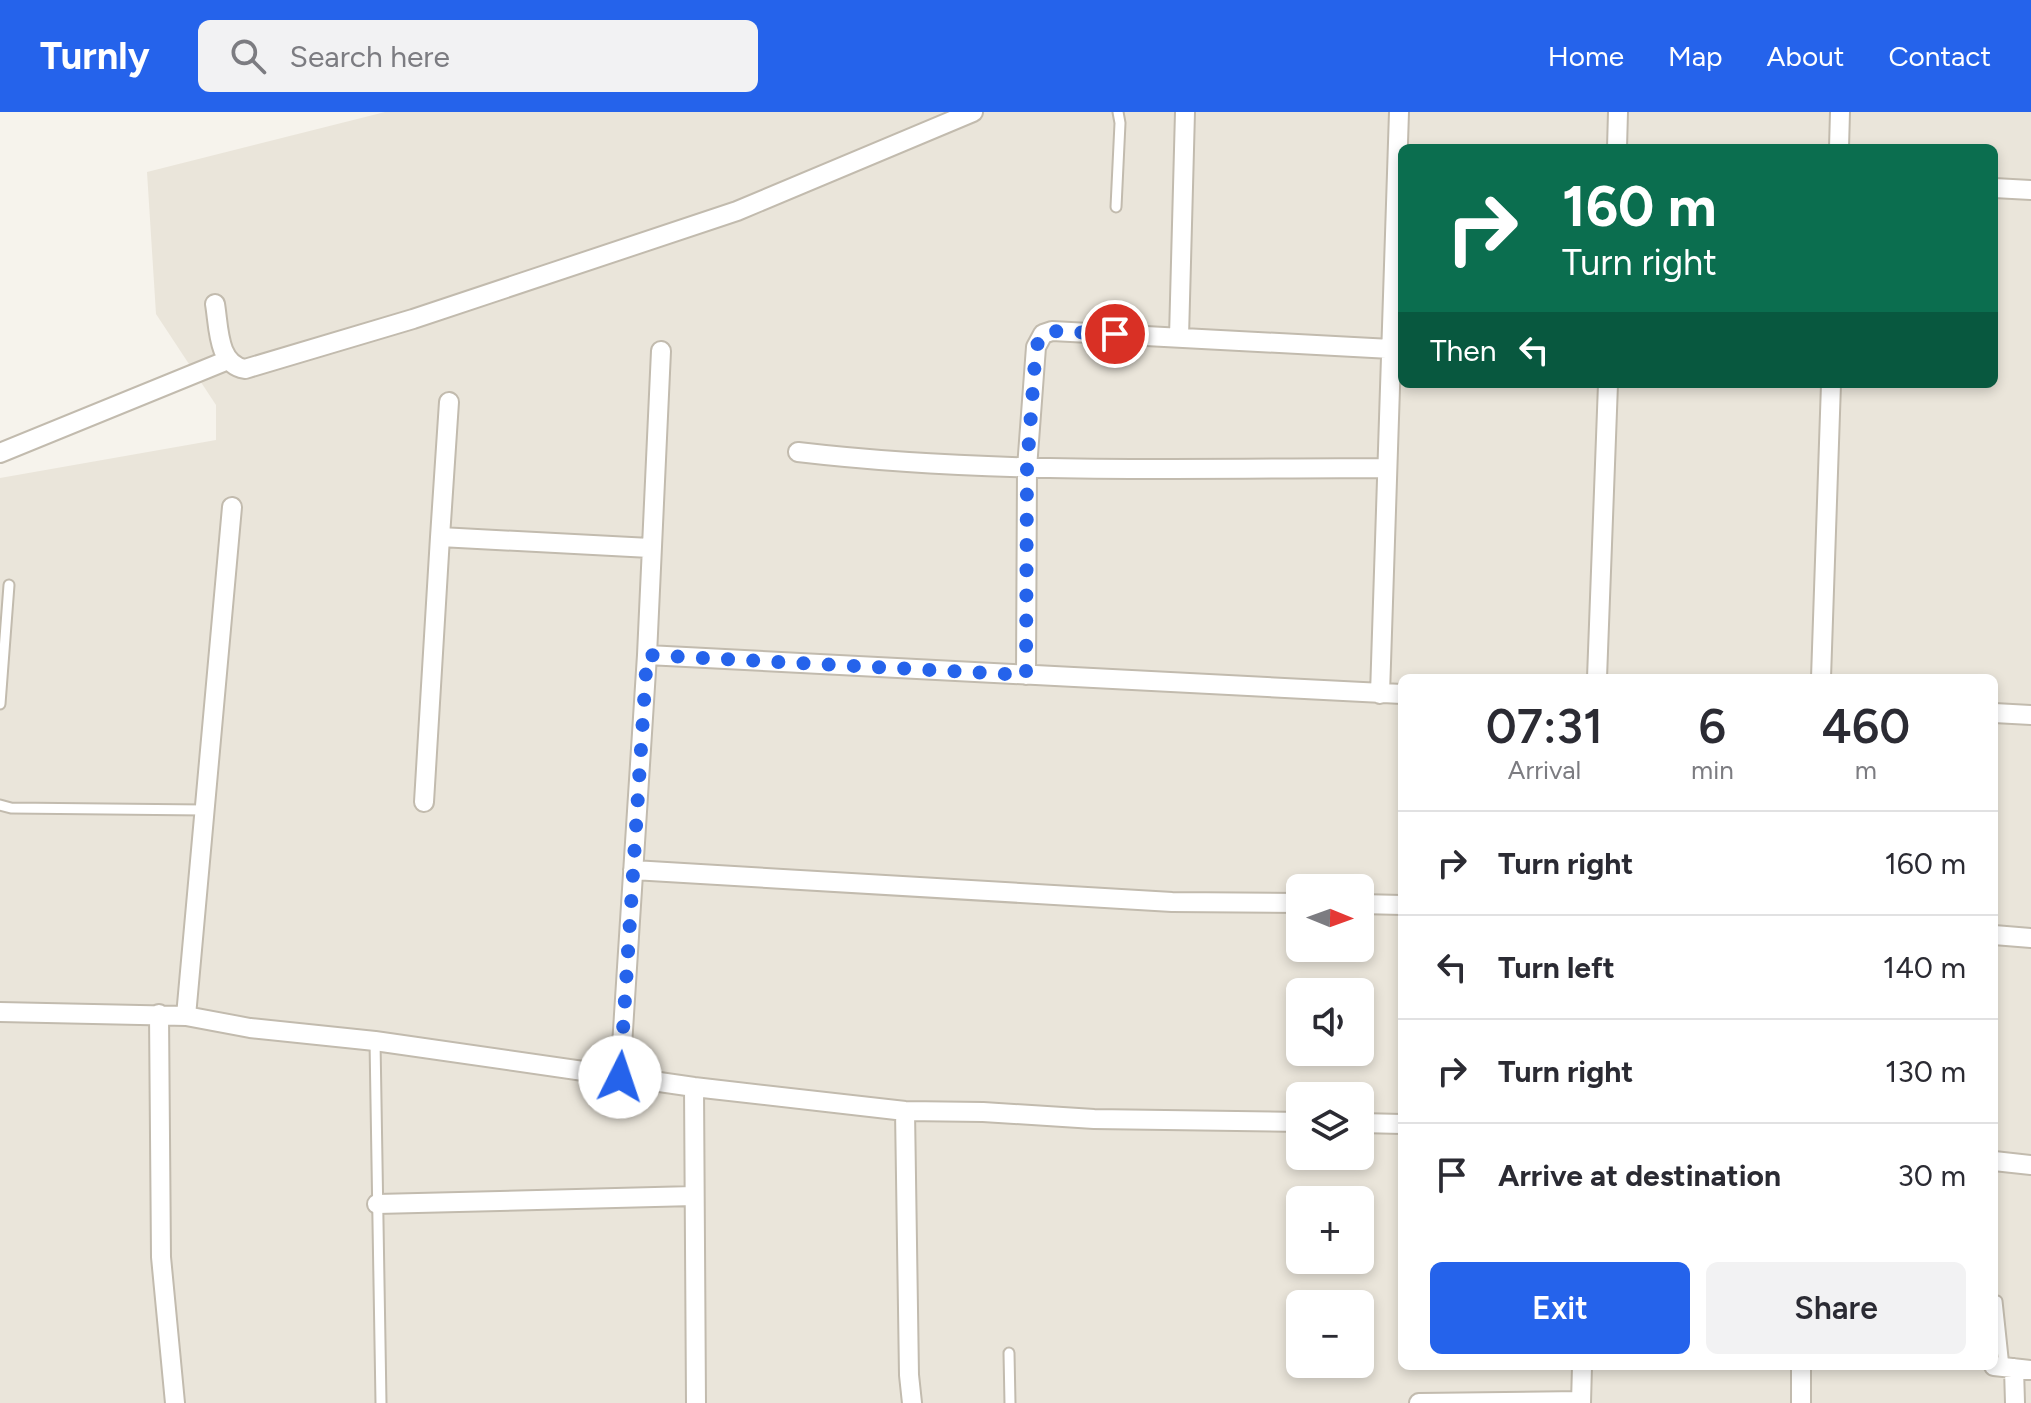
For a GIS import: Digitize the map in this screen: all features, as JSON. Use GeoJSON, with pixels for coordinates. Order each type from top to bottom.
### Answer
{"type":"FeatureCollection","features":[{"type":"Feature","properties":{"kind":"street"},"geometry":{"type":"LineString","coordinates":[[215,304],[220,338],[228,360],[236,368],[245,369],[413,319],[723,216],[973,112]]}},
{"type":"Feature","properties":{"kind":"street"},"geometry":{"type":"LineString","coordinates":[[1179,337],[1185,112]]}},
{"type":"Feature","properties":{"kind":"street"},"geometry":{"type":"LineString","coordinates":[[1380,694],[1399,112]]}},
{"type":"Feature","properties":{"kind":"street"},"geometry":{"type":"LineString","coordinates":[[1617,144],[1618,112]]}},
{"type":"Feature","properties":{"kind":"street"},"geometry":{"type":"LineString","coordinates":[[1839,144],[1840,112]]}},
{"type":"Feature","properties":{"kind":"street"},"geometry":{"type":"LineString","coordinates":[[1998,188],[2031,190]]}},
{"type":"Feature","properties":{"kind":"street"},"geometry":{"type":"LineString","coordinates":[[1026,675],[1027,468],[1036,347],[1043,334],[1052,331],[1391,349]]}},
{"type":"Feature","properties":{"kind":"street"},"geometry":{"type":"LineString","coordinates":[[620,1077],[647,655],[661,351]]}},
{"type":"Feature","properties":{"kind":"street"},"geometry":{"type":"LineString","coordinates":[[0,453],[228,360]]}},
{"type":"Feature","properties":{"kind":"street"},"geometry":{"type":"LineString","coordinates":[[1597,674],[1608,388]]}},
{"type":"Feature","properties":{"kind":"street"},"geometry":{"type":"LineString","coordinates":[[1821,674],[1831,388]]}},
{"type":"Feature","properties":{"kind":"street"},"geometry":{"type":"LineString","coordinates":[[424,802],[449,402]]}},
{"type":"Feature","properties":{"kind":"street"},"geometry":{"type":"LineString","coordinates":[[798,452],[870,460],[1027,468],[1386,468]]}},
{"type":"Feature","properties":{"kind":"street"},"geometry":{"type":"LineString","coordinates":[[186,1016],[232,507]]}},
{"type":"Feature","properties":{"kind":"street"},"geometry":{"type":"LineString","coordinates":[[440,537],[650,548]]}},
{"type":"Feature","properties":{"kind":"street"},"geometry":{"type":"LineString","coordinates":[[647,655],[1398,694]]}},
{"type":"Feature","properties":{"kind":"street"},"geometry":{"type":"LineString","coordinates":[[1998,713],[2031,715]]}},
{"type":"Feature","properties":{"kind":"street"},"geometry":{"type":"LineString","coordinates":[[633,870],[1172,902],[1286,903]]}},
{"type":"Feature","properties":{"kind":"street"},"geometry":{"type":"LineString","coordinates":[[1374,904],[1398,905]]}},
{"type":"Feature","properties":{"kind":"street"},"geometry":{"type":"LineString","coordinates":[[1998,935],[2031,938]]}},
{"type":"Feature","properties":{"kind":"street"},"geometry":{"type":"LineString","coordinates":[[0,1012],[186,1016],[250,1028],[375,1041],[694,1087],[905,1111],[1094,1119],[1286,1122]]}},
{"type":"Feature","properties":{"kind":"street"},"geometry":{"type":"LineString","coordinates":[[159,1014],[161,1257],[175,1403]]}},
{"type":"Feature","properties":{"kind":"street"},"geometry":{"type":"LineString","coordinates":[[694,1087],[696,1403]]}},
{"type":"Feature","properties":{"kind":"street"},"geometry":{"type":"LineString","coordinates":[[905,1111],[912,1403]]}},
{"type":"Feature","properties":{"kind":"street"},"geometry":{"type":"LineString","coordinates":[[1374,1123],[1398,1124]]}},
{"type":"Feature","properties":{"kind":"street"},"geometry":{"type":"LineString","coordinates":[[1998,1161],[2031,1165]]}},
{"type":"Feature","properties":{"kind":"street"},"geometry":{"type":"LineString","coordinates":[[377,1204],[694,1196]]}},
{"type":"Feature","properties":{"kind":"street"},"geometry":{"type":"LineString","coordinates":[[2011,1368],[2015,1403]]}},
{"type":"Feature","properties":{"kind":"street"},"geometry":{"type":"LineString","coordinates":[[1419,1403],[1581,1402],[1582,1370]]}},
{"type":"Feature","properties":{"kind":"street"},"geometry":{"type":"LineString","coordinates":[[1801,1370],[1801,1403]]}},
{"type":"Feature","properties":{"kind":"lane"},"geometry":{"type":"LineString","coordinates":[[1116,207],[1118,112]]}},
{"type":"Feature","properties":{"kind":"lane"},"geometry":{"type":"LineString","coordinates":[[0,704],[9,585]]}},
{"type":"Feature","properties":{"kind":"lane"},"geometry":{"type":"LineString","coordinates":[[0,805],[11,808],[204,810]]}},
{"type":"Feature","properties":{"kind":"lane"},"geometry":{"type":"LineString","coordinates":[[375,1041],[381,1403]]}},
{"type":"Feature","properties":{"kind":"lane"},"geometry":{"type":"LineString","coordinates":[[1998,1306],[2011,1368]]}},
{"type":"Feature","properties":{"kind":"lane"},"geometry":{"type":"LineString","coordinates":[[1009,1353],[1010,1403]]}},
{"type":"Feature","properties":{"kind":"shaded area"},"geometry":{"type":"Polygon","coordinates":[[[385,112],[2031,112],[2031,1403],[0,1403],[0,478],[216,440],[216,405],[156,314],[147,172],[385,112]]]}},
{"type":"Feature","properties":{"kind":"route"},"geometry":{"type":"LineString","coordinates":[[620,1077],[647,655],[1026,675],[1027,468],[1036,347],[1039,338],[1052,331],[1115,334]]}}]}
